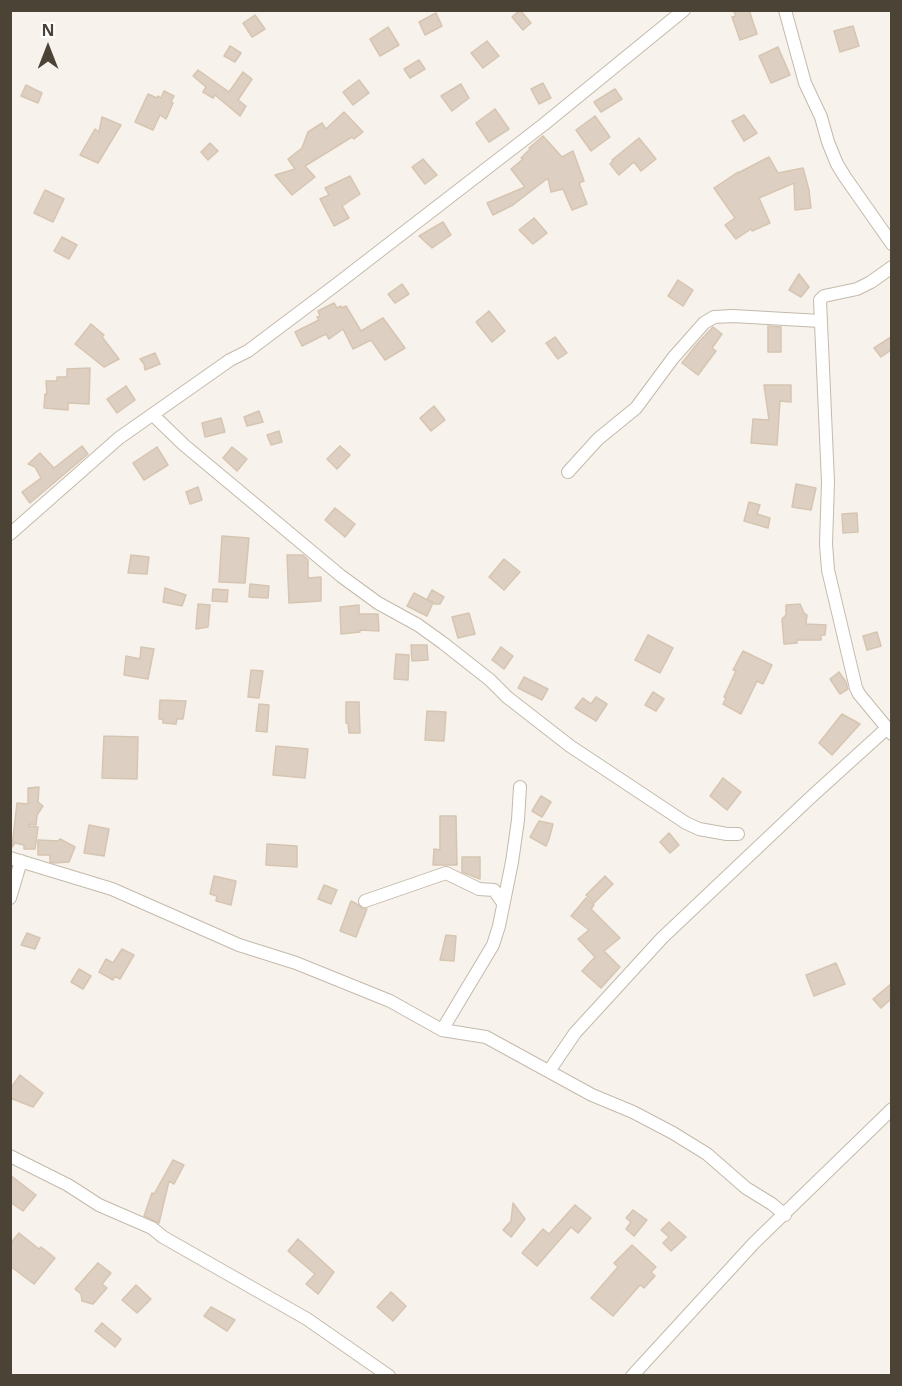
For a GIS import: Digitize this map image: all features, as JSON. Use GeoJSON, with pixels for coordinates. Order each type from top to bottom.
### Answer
{"type":"FeatureCollection","features":[{"type":"Feature","properties":{"kind":"street"},"geometry":{"type":"LineString","coordinates":[[10,534],[119,438],[230,360],[248,351],[346,277],[534,132],[684,10]]}},
{"type":"Feature","properties":{"kind":"street"},"geometry":{"type":"LineString","coordinates":[[785,10],[805,83],[818,108],[837,164],[891,244]]}},
{"type":"Feature","properties":{"kind":"street"},"geometry":{"type":"LineString","coordinates":[[549,1071],[575,1033],[662,938],[810,798],[889,732],[856,688],[828,570],[826,544],[828,482],[820,300],[824,296],[857,289],[891,267]]}},
{"type":"Feature","properties":{"kind":"street"},"geometry":{"type":"LineString","coordinates":[[568,472],[598,439],[636,408],[673,358],[704,323],[714,317],[820,321]]}},
{"type":"Feature","properties":{"kind":"street"},"geometry":{"type":"LineString","coordinates":[[153,415],[184,445],[341,576],[378,603],[418,625],[443,643],[570,746],[686,823],[699,829],[738,834]]}},
{"type":"Feature","properties":{"kind":"street"},"geometry":{"type":"LineString","coordinates":[[442,1030],[493,945],[500,926],[512,862],[520,787]]}},
{"type":"Feature","properties":{"kind":"street"},"geometry":{"type":"LineString","coordinates":[[10,898],[16,859],[112,889],[239,945],[296,963],[390,1001],[442,1030],[486,1037],[592,1095],[682,1138],[707,1154],[746,1188],[785,1215]]}},
{"type":"Feature","properties":{"kind":"street"},"geometry":{"type":"LineString","coordinates":[[365,901],[446,873],[479,889],[494,890],[504,903]]}},
{"type":"Feature","properties":{"kind":"street"},"geometry":{"type":"LineString","coordinates":[[632,1376],[754,1244],[891,1109]]}},
{"type":"Feature","properties":{"kind":"street"},"geometry":{"type":"LineString","coordinates":[[10,1156],[69,1185],[99,1205],[152,1228],[307,1319],[389,1376]]}},
{"type":"Feature","properties":{"kind":"building"},"geometry":{"type":"Polygon","coordinates":[[[520,10],[531,23],[523,30],[512,17],[520,10]]]}},
{"type":"Feature","properties":{"kind":"building"},"geometry":{"type":"Polygon","coordinates":[[[733,10],[749,10],[757,34],[740,40],[732,17],[736,16],[733,10]]]}},
{"type":"Feature","properties":{"kind":"building"},"geometry":{"type":"Polygon","coordinates":[[[436,13],[442,26],[425,35],[419,22],[436,13]]]}},
{"type":"Feature","properties":{"kind":"building"},"geometry":{"type":"Polygon","coordinates":[[[255,15],[265,29],[252,37],[243,23],[255,15]]]}},
{"type":"Feature","properties":{"kind":"building"},"geometry":{"type":"Polygon","coordinates":[[[853,26],[859,46],[840,52],[834,31],[853,26]]]}},
{"type":"Feature","properties":{"kind":"building"},"geometry":{"type":"Polygon","coordinates":[[[388,27],[399,45],[380,56],[370,39],[388,27]]]}},
{"type":"Feature","properties":{"kind":"building"},"geometry":{"type":"Polygon","coordinates":[[[487,41],[499,56],[483,68],[471,53],[487,41]]]}},
{"type":"Feature","properties":{"kind":"building"},"geometry":{"type":"Polygon","coordinates":[[[230,46],[241,53],[235,62],[224,56],[230,46]]]}},
{"type":"Feature","properties":{"kind":"building"},"geometry":{"type":"Polygon","coordinates":[[[778,47],[790,75],[771,83],[759,56],[778,47]]]}},
{"type":"Feature","properties":{"kind":"building"},"geometry":{"type":"Polygon","coordinates":[[[419,60],[425,69],[410,78],[404,69],[419,60]]]}},
{"type":"Feature","properties":{"kind":"building"},"geometry":{"type":"Polygon","coordinates":[[[198,70],[229,92],[243,72],[252,79],[238,100],[246,106],[240,116],[215,95],[213,98],[203,92],[206,87],[193,76],[198,70]]]}},
{"type":"Feature","properties":{"kind":"building"},"geometry":{"type":"Polygon","coordinates":[[[359,80],[369,93],[353,105],[343,92],[359,80]]]}},
{"type":"Feature","properties":{"kind":"building"},"geometry":{"type":"Polygon","coordinates":[[[543,83],[551,98],[539,104],[531,89],[543,83]]]}},
{"type":"Feature","properties":{"kind":"building"},"geometry":{"type":"Polygon","coordinates":[[[461,84],[469,98],[452,111],[441,96],[461,84]]]}},
{"type":"Feature","properties":{"kind":"building"},"geometry":{"type":"Polygon","coordinates":[[[26,85],[42,93],[38,103],[21,96],[26,85]]]}},
{"type":"Feature","properties":{"kind":"building"},"geometry":{"type":"Polygon","coordinates":[[[615,89],[622,99],[601,112],[594,102],[615,89]]]}},
{"type":"Feature","properties":{"kind":"building"},"geometry":{"type":"Polygon","coordinates":[[[164,91],[174,96],[166,119],[160,115],[153,130],[135,122],[148,94],[161,98],[164,91]]]}},
{"type":"Feature","properties":{"kind":"building"},"geometry":{"type":"Polygon","coordinates":[[[495,109],[509,129],[489,142],[476,123],[495,109]]]}},
{"type":"Feature","properties":{"kind":"building"},"geometry":{"type":"Polygon","coordinates":[[[344,112],[363,132],[305,166],[315,177],[292,195],[275,175],[295,169],[288,159],[302,148],[308,132],[322,123],[326,129],[344,112]]]}},
{"type":"Feature","properties":{"kind":"building"},"geometry":{"type":"Polygon","coordinates":[[[744,115],[757,133],[744,141],[732,121],[744,115]]]}},
{"type":"Feature","properties":{"kind":"building"},"geometry":{"type":"Polygon","coordinates":[[[595,116],[610,137],[591,151],[576,130],[595,116]]]}},
{"type":"Feature","properties":{"kind":"building"},"geometry":{"type":"Polygon","coordinates":[[[102,117],[121,125],[98,163],[80,155],[95,129],[99,132],[102,117]]]}},
{"type":"Feature","properties":{"kind":"building"},"geometry":{"type":"Polygon","coordinates":[[[543,136],[562,157],[573,151],[584,181],[579,183],[587,204],[572,210],[563,189],[551,192],[548,178],[513,205],[493,215],[487,203],[525,187],[511,169],[543,136]]]}},
{"type":"Feature","properties":{"kind":"building"},"geometry":{"type":"Polygon","coordinates":[[[639,138],[656,159],[641,171],[634,162],[619,175],[610,164],[612,160],[639,138]]]}},
{"type":"Feature","properties":{"kind":"building"},"geometry":{"type":"Polygon","coordinates":[[[210,143],[218,151],[208,160],[201,152],[210,143]]]}},
{"type":"Feature","properties":{"kind":"building"},"geometry":{"type":"Polygon","coordinates":[[[769,157],[778,173],[803,168],[811,208],[795,210],[794,183],[759,198],[770,223],[752,231],[751,229],[736,239],[725,225],[735,218],[714,188],[738,172],[769,157]]]}},
{"type":"Feature","properties":{"kind":"building"},"geometry":{"type":"Polygon","coordinates":[[[423,159],[437,175],[425,184],[412,167],[423,159]]]}},
{"type":"Feature","properties":{"kind":"building"},"geometry":{"type":"Polygon","coordinates":[[[350,176],[360,194],[342,206],[349,218],[334,226],[320,199],[329,195],[325,188],[350,176]]]}},
{"type":"Feature","properties":{"kind":"building"},"geometry":{"type":"Polygon","coordinates":[[[45,190],[64,199],[53,222],[34,213],[45,190]]]}},
{"type":"Feature","properties":{"kind":"building"},"geometry":{"type":"Polygon","coordinates":[[[534,218],[547,233],[533,244],[519,230],[534,218]]]}},
{"type":"Feature","properties":{"kind":"building"},"geometry":{"type":"Polygon","coordinates":[[[443,222],[451,235],[432,248],[419,236],[443,222]]]}},
{"type":"Feature","properties":{"kind":"building"},"geometry":{"type":"Polygon","coordinates":[[[62,237],[77,245],[69,259],[54,251],[62,237]]]}},
{"type":"Feature","properties":{"kind":"building"},"geometry":{"type":"Polygon","coordinates":[[[799,274],[809,287],[801,297],[789,290],[799,274]]]}},
{"type":"Feature","properties":{"kind":"building"},"geometry":{"type":"Polygon","coordinates":[[[678,280],[693,290],[683,306],[668,296],[678,280]]]}},
{"type":"Feature","properties":{"kind":"building"},"geometry":{"type":"Polygon","coordinates":[[[402,284],[409,294],[395,303],[388,294],[402,284]]]}},
{"type":"Feature","properties":{"kind":"building"},"geometry":{"type":"Polygon","coordinates":[[[334,303],[337,308],[346,306],[361,331],[383,318],[405,348],[385,360],[371,340],[353,349],[343,329],[329,339],[326,334],[302,346],[295,332],[319,320],[318,311],[334,303]]]}},
{"type":"Feature","properties":{"kind":"building"},"geometry":{"type":"Polygon","coordinates":[[[489,311],[505,331],[492,342],[476,322],[489,311]]]}},
{"type":"Feature","properties":{"kind":"building"},"geometry":{"type":"Polygon","coordinates":[[[91,324],[104,335],[102,337],[119,359],[104,367],[75,344],[91,324]]]}},
{"type":"Feature","properties":{"kind":"building"},"geometry":{"type":"Polygon","coordinates":[[[768,326],[781,327],[781,352],[768,352],[768,326]]]}},
{"type":"Feature","properties":{"kind":"building"},"geometry":{"type":"Polygon","coordinates":[[[713,327],[722,334],[712,348],[716,351],[698,375],[682,363],[713,327]]]}},
{"type":"Feature","properties":{"kind":"building"},"geometry":{"type":"Polygon","coordinates":[[[555,337],[567,353],[558,359],[546,343],[555,337]]]}},
{"type":"Feature","properties":{"kind":"building"},"geometry":{"type":"Polygon","coordinates":[[[891,337],[891,350],[881,357],[874,348],[891,337]]]}},
{"type":"Feature","properties":{"kind":"building"},"geometry":{"type":"Polygon","coordinates":[[[155,353],[160,364],[145,370],[140,359],[155,353]]]}},
{"type":"Feature","properties":{"kind":"building"},"geometry":{"type":"Polygon","coordinates":[[[90,368],[89,404],[68,403],[68,410],[44,408],[45,394],[47,395],[46,381],[57,381],[57,377],[67,377],[67,369],[90,368]]]}},
{"type":"Feature","properties":{"kind":"building"},"geometry":{"type":"Polygon","coordinates":[[[764,385],[791,385],[791,402],[780,401],[777,445],[751,443],[753,419],[769,420],[764,385]]]}},
{"type":"Feature","properties":{"kind":"building"},"geometry":{"type":"Polygon","coordinates":[[[126,386],[135,400],[117,413],[107,399],[126,386]]]}},
{"type":"Feature","properties":{"kind":"building"},"geometry":{"type":"Polygon","coordinates":[[[434,406],[445,420],[431,431],[420,418],[434,406]]]}},
{"type":"Feature","properties":{"kind":"building"},"geometry":{"type":"Polygon","coordinates":[[[259,411],[263,422],[247,426],[244,417],[259,411]]]}},
{"type":"Feature","properties":{"kind":"building"},"geometry":{"type":"Polygon","coordinates":[[[221,418],[225,432],[205,437],[202,423],[221,418]]]}},
{"type":"Feature","properties":{"kind":"building"},"geometry":{"type":"Polygon","coordinates":[[[279,431],[282,442],[271,445],[267,435],[279,431]]]}},
{"type":"Feature","properties":{"kind":"building"},"geometry":{"type":"Polygon","coordinates":[[[82,446],[88,454],[30,503],[22,492],[41,478],[35,467],[28,464],[40,453],[54,468],[82,446]]]}},
{"type":"Feature","properties":{"kind":"building"},"geometry":{"type":"Polygon","coordinates":[[[340,446],[350,455],[337,469],[327,459],[340,446]]]}},
{"type":"Feature","properties":{"kind":"building"},"geometry":{"type":"Polygon","coordinates":[[[157,447],[168,465],[144,480],[133,463],[157,447]]]}},
{"type":"Feature","properties":{"kind":"building"},"geometry":{"type":"Polygon","coordinates":[[[232,447],[247,459],[237,471],[223,458],[232,447]]]}},
{"type":"Feature","properties":{"kind":"building"},"geometry":{"type":"Polygon","coordinates":[[[796,484],[816,488],[811,510],[792,507],[796,484]]]}},
{"type":"Feature","properties":{"kind":"building"},"geometry":{"type":"Polygon","coordinates":[[[198,487],[202,500],[190,504],[186,492],[198,487]]]}},
{"type":"Feature","properties":{"kind":"building"},"geometry":{"type":"Polygon","coordinates":[[[749,502],[760,505],[757,514],[770,518],[768,528],[744,521],[749,502]]]}},
{"type":"Feature","properties":{"kind":"building"},"geometry":{"type":"Polygon","coordinates":[[[335,508],[355,524],[345,537],[325,520],[335,508]]]}},
{"type":"Feature","properties":{"kind":"building"},"geometry":{"type":"Polygon","coordinates":[[[857,513],[858,532],[843,533],[842,514],[857,513]]]}},
{"type":"Feature","properties":{"kind":"building"},"geometry":{"type":"Polygon","coordinates":[[[222,536],[249,538],[245,583],[219,582],[222,536]]]}},
{"type":"Feature","properties":{"kind":"building"},"geometry":{"type":"Polygon","coordinates":[[[131,555],[149,557],[147,574],[128,573],[131,555]]]}},
{"type":"Feature","properties":{"kind":"building"},"geometry":{"type":"Polygon","coordinates":[[[287,555],[303,555],[308,560],[308,578],[321,577],[321,601],[289,603],[287,555]]]}},
{"type":"Feature","properties":{"kind":"building"},"geometry":{"type":"Polygon","coordinates":[[[504,559],[520,572],[504,590],[489,577],[504,559]]]}},
{"type":"Feature","properties":{"kind":"building"},"geometry":{"type":"Polygon","coordinates":[[[250,584],[269,586],[268,598],[249,597],[250,584]]]}},
{"type":"Feature","properties":{"kind":"building"},"geometry":{"type":"Polygon","coordinates":[[[165,588],[186,595],[182,606],[163,602],[165,588]]]}},
{"type":"Feature","properties":{"kind":"building"},"geometry":{"type":"Polygon","coordinates":[[[213,589],[228,590],[227,602],[212,601],[213,589]]]}},
{"type":"Feature","properties":{"kind":"building"},"geometry":{"type":"Polygon","coordinates":[[[432,590],[444,597],[440,604],[427,599],[432,590]]]}},
{"type":"Feature","properties":{"kind":"building"},"geometry":{"type":"Polygon","coordinates":[[[414,593],[433,603],[427,616],[407,606],[414,593]]]}},
{"type":"Feature","properties":{"kind":"building"},"geometry":{"type":"Polygon","coordinates":[[[198,604],[210,605],[208,627],[196,629],[198,604]]]}},
{"type":"Feature","properties":{"kind":"building"},"geometry":{"type":"Polygon","coordinates":[[[800,604],[807,615],[806,624],[826,625],[825,635],[821,635],[821,640],[797,640],[797,643],[784,644],[782,619],[786,615],[786,605],[800,604]]]}},
{"type":"Feature","properties":{"kind":"building"},"geometry":{"type":"Polygon","coordinates":[[[359,605],[359,614],[378,614],[379,631],[360,630],[360,632],[341,634],[340,607],[359,605]]]}},
{"type":"Feature","properties":{"kind":"building"},"geometry":{"type":"Polygon","coordinates":[[[469,613],[475,634],[458,638],[452,617],[469,613]]]}},
{"type":"Feature","properties":{"kind":"building"},"geometry":{"type":"Polygon","coordinates":[[[877,632],[881,646],[867,650],[863,636],[877,632]]]}},
{"type":"Feature","properties":{"kind":"building"},"geometry":{"type":"Polygon","coordinates":[[[648,635],[673,648],[660,673],[635,660],[648,635]]]}},
{"type":"Feature","properties":{"kind":"building"},"geometry":{"type":"Polygon","coordinates":[[[411,645],[427,645],[428,660],[412,661],[411,645]]]}},
{"type":"Feature","properties":{"kind":"building"},"geometry":{"type":"Polygon","coordinates":[[[141,647],[154,649],[148,679],[124,675],[126,656],[140,659],[141,647]]]}},
{"type":"Feature","properties":{"kind":"building"},"geometry":{"type":"Polygon","coordinates":[[[501,647],[513,656],[504,669],[492,660],[501,647]]]}},
{"type":"Feature","properties":{"kind":"building"},"geometry":{"type":"Polygon","coordinates":[[[743,651],[772,665],[763,684],[757,681],[741,714],[723,704],[736,671],[733,670],[743,651]]]}},
{"type":"Feature","properties":{"kind":"building"},"geometry":{"type":"Polygon","coordinates":[[[396,654],[409,655],[408,680],[394,679],[396,654]]]}},
{"type":"Feature","properties":{"kind":"building"},"geometry":{"type":"Polygon","coordinates":[[[251,670],[263,671],[259,698],[248,697],[251,670]]]}},
{"type":"Feature","properties":{"kind":"building"},"geometry":{"type":"Polygon","coordinates":[[[839,672],[848,689],[840,694],[830,679],[839,672]]]}},
{"type":"Feature","properties":{"kind":"building"},"geometry":{"type":"Polygon","coordinates":[[[524,677],[548,689],[542,700],[518,688],[524,677]]]}},
{"type":"Feature","properties":{"kind":"building"},"geometry":{"type":"Polygon","coordinates":[[[653,692],[664,699],[656,711],[645,705],[653,692]]]}},
{"type":"Feature","properties":{"kind":"building"},"geometry":{"type":"Polygon","coordinates":[[[596,697],[607,704],[596,721],[575,708],[583,698],[591,704],[596,697]]]}},
{"type":"Feature","properties":{"kind":"building"},"geometry":{"type":"Polygon","coordinates":[[[160,700],[186,701],[183,719],[177,719],[176,724],[163,723],[163,719],[159,719],[160,700]]]}},
{"type":"Feature","properties":{"kind":"building"},"geometry":{"type":"Polygon","coordinates":[[[346,702],[359,702],[360,733],[349,733],[348,723],[346,723],[346,702]]]}},
{"type":"Feature","properties":{"kind":"building"},"geometry":{"type":"Polygon","coordinates":[[[259,704],[269,705],[267,732],[256,731],[259,704]]]}},
{"type":"Feature","properties":{"kind":"building"},"geometry":{"type":"Polygon","coordinates":[[[427,711],[446,712],[444,741],[425,740],[427,711]]]}},
{"type":"Feature","properties":{"kind":"building"},"geometry":{"type":"Polygon","coordinates":[[[842,714],[860,724],[832,755],[819,743],[842,714]]]}},
{"type":"Feature","properties":{"kind":"building"},"geometry":{"type":"Polygon","coordinates":[[[104,736],[138,737],[137,779],[102,778],[104,736]]]}},
{"type":"Feature","properties":{"kind":"building"},"geometry":{"type":"Polygon","coordinates":[[[276,746],[308,749],[305,778],[273,775],[276,746]]]}},
{"type":"Feature","properties":{"kind":"building"},"geometry":{"type":"Polygon","coordinates":[[[723,778],[741,792],[727,810],[710,796],[723,778]]]}},
{"type":"Feature","properties":{"kind":"building"},"geometry":{"type":"Polygon","coordinates":[[[39,787],[38,802],[43,806],[37,815],[36,825],[28,826],[38,827],[35,849],[24,849],[24,845],[15,843],[12,847],[17,803],[28,804],[28,788],[39,787]]]}},
{"type":"Feature","properties":{"kind":"building"},"geometry":{"type":"Polygon","coordinates":[[[541,796],[551,802],[542,817],[532,811],[541,796]]]}},
{"type":"Feature","properties":{"kind":"building"},"geometry":{"type":"Polygon","coordinates":[[[440,816],[456,816],[457,865],[433,865],[434,849],[440,850],[440,816]]]}},
{"type":"Feature","properties":{"kind":"building"},"geometry":{"type":"Polygon","coordinates":[[[539,821],[553,824],[546,846],[530,837],[539,821]]]}},
{"type":"Feature","properties":{"kind":"building"},"geometry":{"type":"Polygon","coordinates":[[[89,825],[109,829],[104,856],[84,853],[89,825]]]}},
{"type":"Feature","properties":{"kind":"building"},"geometry":{"type":"Polygon","coordinates":[[[669,833],[679,845],[670,853],[660,842],[669,833]]]}},
{"type":"Feature","properties":{"kind":"building"},"geometry":{"type":"Polygon","coordinates":[[[60,839],[75,847],[69,862],[54,863],[50,862],[50,855],[38,855],[38,840],[58,841],[60,839]]]}},
{"type":"Feature","properties":{"kind":"building"},"geometry":{"type":"Polygon","coordinates":[[[267,844],[297,846],[297,867],[266,865],[267,844]]]}},
{"type":"Feature","properties":{"kind":"building"},"geometry":{"type":"Polygon","coordinates":[[[462,857],[480,857],[480,879],[462,872],[462,857]]]}},
{"type":"Feature","properties":{"kind":"building"},"geometry":{"type":"Polygon","coordinates":[[[214,876],[236,881],[231,905],[216,901],[217,896],[210,894],[214,876]]]}},
{"type":"Feature","properties":{"kind":"building"},"geometry":{"type":"Polygon","coordinates":[[[605,876],[613,884],[594,903],[586,895],[605,876]]]}},
{"type":"Feature","properties":{"kind":"building"},"geometry":{"type":"Polygon","coordinates":[[[324,885],[337,890],[331,904],[318,899],[324,885]]]}},
{"type":"Feature","properties":{"kind":"building"},"geometry":{"type":"Polygon","coordinates":[[[586,898],[594,905],[591,909],[620,938],[604,951],[620,967],[601,988],[582,971],[595,957],[578,939],[589,930],[571,916],[586,898]]]}},
{"type":"Feature","properties":{"kind":"building"},"geometry":{"type":"Polygon","coordinates":[[[351,901],[367,909],[356,937],[340,931],[351,901]]]}},
{"type":"Feature","properties":{"kind":"building"},"geometry":{"type":"Polygon","coordinates":[[[27,933],[40,938],[35,949],[21,945],[27,933]]]}},
{"type":"Feature","properties":{"kind":"building"},"geometry":{"type":"Polygon","coordinates":[[[446,935],[456,936],[454,961],[440,960],[446,935]]]}},
{"type":"Feature","properties":{"kind":"building"},"geometry":{"type":"Polygon","coordinates":[[[122,949],[134,955],[120,979],[115,976],[113,980],[99,972],[106,959],[113,963],[122,949]]]}},
{"type":"Feature","properties":{"kind":"building"},"geometry":{"type":"Polygon","coordinates":[[[836,963],[845,984],[814,996],[806,975],[836,963]]]}},
{"type":"Feature","properties":{"kind":"building"},"geometry":{"type":"Polygon","coordinates":[[[79,969],[91,976],[83,989],[71,982],[79,969]]]}},
{"type":"Feature","properties":{"kind":"building"},"geometry":{"type":"Polygon","coordinates":[[[891,984],[891,999],[881,1008],[873,999],[891,984]]]}},
{"type":"Feature","properties":{"kind":"building"},"geometry":{"type":"Polygon","coordinates":[[[20,1075],[43,1093],[33,1107],[10,1098],[10,1089],[20,1075]]]}},
{"type":"Feature","properties":{"kind":"building"},"geometry":{"type":"Polygon","coordinates":[[[173,1160],[184,1165],[174,1184],[169,1181],[159,1223],[144,1216],[152,1193],[154,1194],[173,1160]]]}},
{"type":"Feature","properties":{"kind":"building"},"geometry":{"type":"Polygon","coordinates":[[[10,1175],[36,1195],[23,1211],[10,1202],[10,1175]]]}},
{"type":"Feature","properties":{"kind":"building"},"geometry":{"type":"Polygon","coordinates":[[[513,1203],[525,1219],[511,1237],[503,1230],[511,1221],[513,1203]]]}},
{"type":"Feature","properties":{"kind":"building"},"geometry":{"type":"Polygon","coordinates":[[[575,1205],[591,1218],[578,1233],[571,1227],[537,1266],[522,1253],[543,1229],[549,1234],[575,1205]]]}},
{"type":"Feature","properties":{"kind":"building"},"geometry":{"type":"Polygon","coordinates":[[[633,1210],[647,1220],[634,1236],[626,1229],[631,1222],[626,1218],[633,1210]]]}},
{"type":"Feature","properties":{"kind":"building"},"geometry":{"type":"Polygon","coordinates":[[[669,1222],[686,1237],[671,1251],[663,1243],[669,1237],[661,1230],[669,1222]]]}},
{"type":"Feature","properties":{"kind":"building"},"geometry":{"type":"Polygon","coordinates":[[[19,1233],[55,1258],[34,1284],[10,1266],[10,1244],[19,1233]]]}},
{"type":"Feature","properties":{"kind":"building"},"geometry":{"type":"Polygon","coordinates":[[[298,1239],[334,1272],[318,1294],[306,1284],[315,1274],[288,1251],[298,1239]]]}},
{"type":"Feature","properties":{"kind":"building"},"geometry":{"type":"Polygon","coordinates":[[[632,1245],[656,1267],[651,1272],[655,1276],[644,1288],[640,1285],[613,1316],[591,1298],[618,1267],[614,1263],[632,1245]]]}},
{"type":"Feature","properties":{"kind":"building"},"geometry":{"type":"Polygon","coordinates":[[[98,1263],[111,1273],[102,1284],[107,1288],[93,1304],[82,1301],[81,1294],[75,1289],[98,1263]]]}},
{"type":"Feature","properties":{"kind":"building"},"geometry":{"type":"Polygon","coordinates":[[[136,1285],[151,1299],[137,1313],[122,1300],[136,1285]]]}},
{"type":"Feature","properties":{"kind":"building"},"geometry":{"type":"Polygon","coordinates":[[[391,1292],[406,1306],[393,1321],[377,1307],[391,1292]]]}},
{"type":"Feature","properties":{"kind":"building"},"geometry":{"type":"Polygon","coordinates":[[[211,1307],[235,1320],[227,1331],[204,1316],[211,1307]]]}},
{"type":"Feature","properties":{"kind":"building"},"geometry":{"type":"Polygon","coordinates":[[[102,1323],[121,1339],[115,1347],[95,1331],[102,1323]]]}}]}
